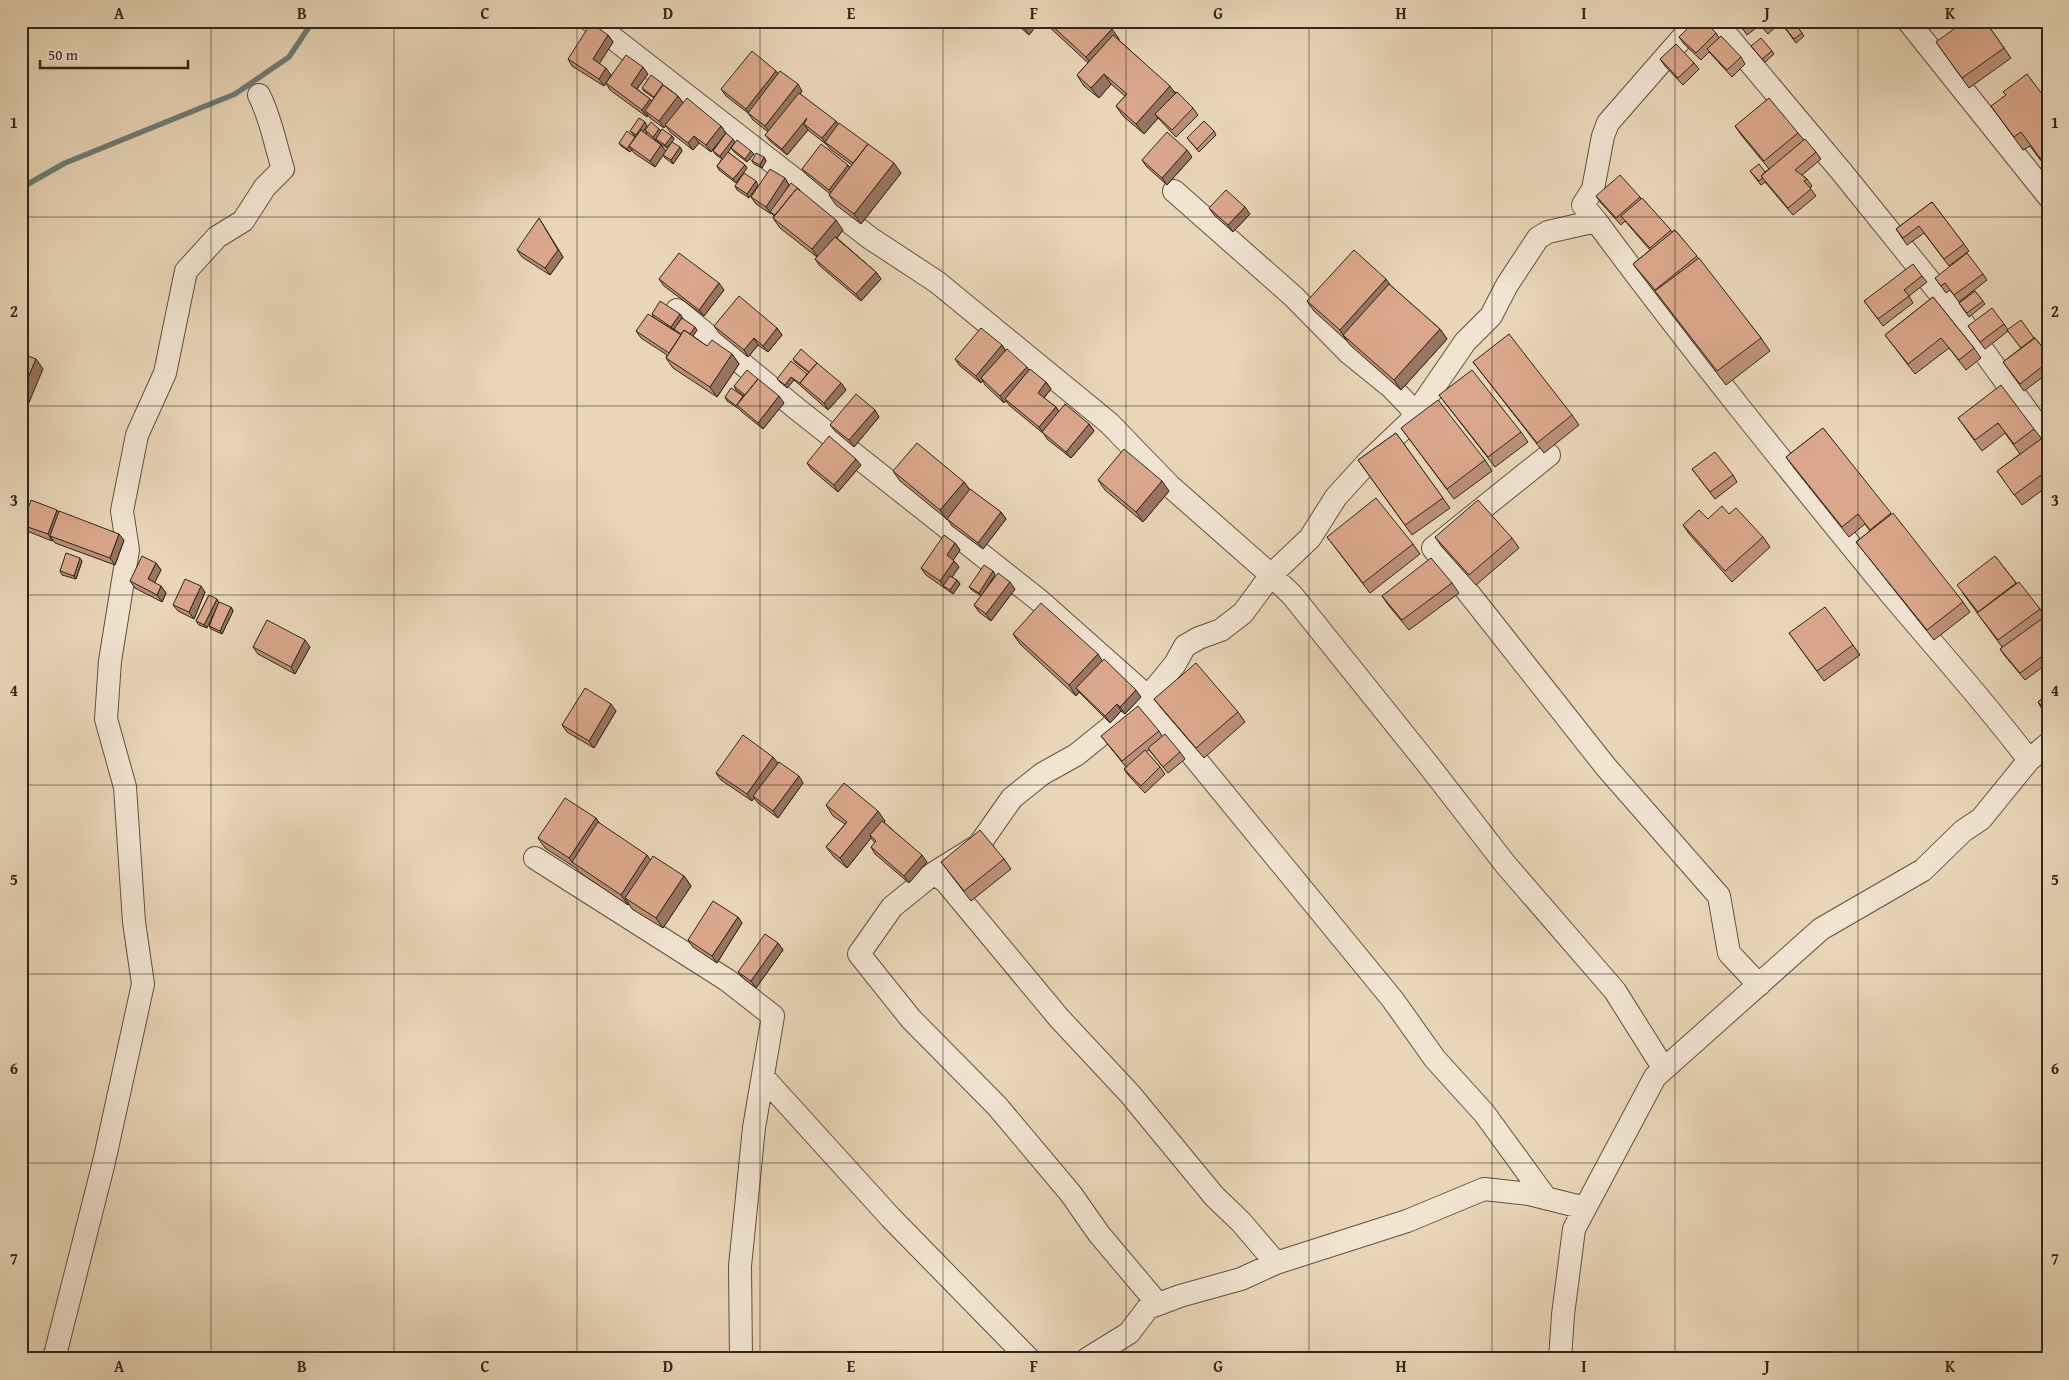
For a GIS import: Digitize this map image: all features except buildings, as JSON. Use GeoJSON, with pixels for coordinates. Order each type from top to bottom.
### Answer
{"type":"FeatureCollection","features":[{"type":"Feature","properties":{"kind":"street"},"geometry":{"type":"LineString","coordinates":[[591,21],[870,238],[937,282],[1108,423],[1170,486],[1272,575],[1292,595],[1506,865],[1614,991],[1664,1069]]}},
{"type":"Feature","properties":{"kind":"street"},"geometry":{"type":"LineString","coordinates":[[1696,21],[1608,122],[1603,136],[1594,188],[1583,205],[1668,319],[1773,450],[1923,633],[1997,718],[2029,760]]}},
{"type":"Feature","properties":{"kind":"street"},"geometry":{"type":"LineString","coordinates":[[1715,21],[1829,156],[1958,316],[2048,440]]}},
{"type":"Feature","properties":{"kind":"street"},"geometry":{"type":"LineString","coordinates":[[1908,21],[2048,196]]}},
{"type":"Feature","properties":{"kind":"street"},"geometry":{"type":"LineString","coordinates":[[54,1359],[104,1162],[142,984],[134,922],[125,787],[106,718],[110,661],[128,550],[122,511],[137,435],[165,373],[186,271],[217,237],[243,221],[266,187],[283,169],[273,137],[270,116],[259,95]]}},
{"type":"Feature","properties":{"kind":"street"},"geometry":{"type":"LineString","coordinates":[[1174,192],[1294,297],[1349,353],[1391,387],[1416,413]]}},
{"type":"Feature","properties":{"kind":"street"},"geometry":{"type":"LineString","coordinates":[[1158,1304],[1099,1234],[1071,1194],[997,1106],[910,1019],[859,954],[892,907],[934,873],[979,844],[1012,798],[1042,774],[1076,755],[1148,698],[1175,664],[1185,646],[1198,638],[1221,630],[1243,612],[1272,575],[1310,538],[1336,497],[1367,463],[1410,422],[1465,342],[1491,316],[1507,285],[1538,238],[1548,232],[1596,221]]}},
{"type":"Feature","properties":{"kind":"street"},"geometry":{"type":"LineString","coordinates":[[677,310],[797,409],[1040,602],[1148,698],[1151,709],[1166,723],[1364,963],[1435,1059],[1484,1113],[1546,1198]]}},
{"type":"Feature","properties":{"kind":"street"},"geometry":{"type":"LineString","coordinates":[[1549,455],[1433,548],[1606,767],[1720,896],[1729,953],[1759,985]]}},
{"type":"Feature","properties":{"kind":"street"},"geometry":{"type":"LineString","coordinates":[[1560,1359],[1563,1314],[1574,1229],[1655,1077],[1821,929],[1923,870],[1963,831],[1981,819],[2029,760],[2048,744]]}},
{"type":"Feature","properties":{"kind":"street"},"geometry":{"type":"LineString","coordinates":[[536,858],[727,980],[773,1016],[754,1128],[740,1266],[741,1359]]}},
{"type":"Feature","properties":{"kind":"street"},"geometry":{"type":"LineString","coordinates":[[934,873],[946,882],[1059,1018],[1130,1094],[1214,1196],[1241,1222],[1276,1263]]}},
{"type":"Feature","properties":{"kind":"street"},"geometry":{"type":"LineString","coordinates":[[763,1077],[831,1149],[891,1218],[1029,1359]]}},
{"type":"Feature","properties":{"kind":"street"},"geometry":{"type":"LineString","coordinates":[[1087,1359],[1129,1333],[1148,1308],[1241,1279],[1276,1263],[1407,1221],[1484,1189],[1546,1198],[1586,1208]]}},
{"type":"Feature","properties":{"kind":"waterway"},"geometry":{"type":"LineString","coordinates":[[21,188],[65,163],[235,94],[289,57],[313,21]]}}]}
